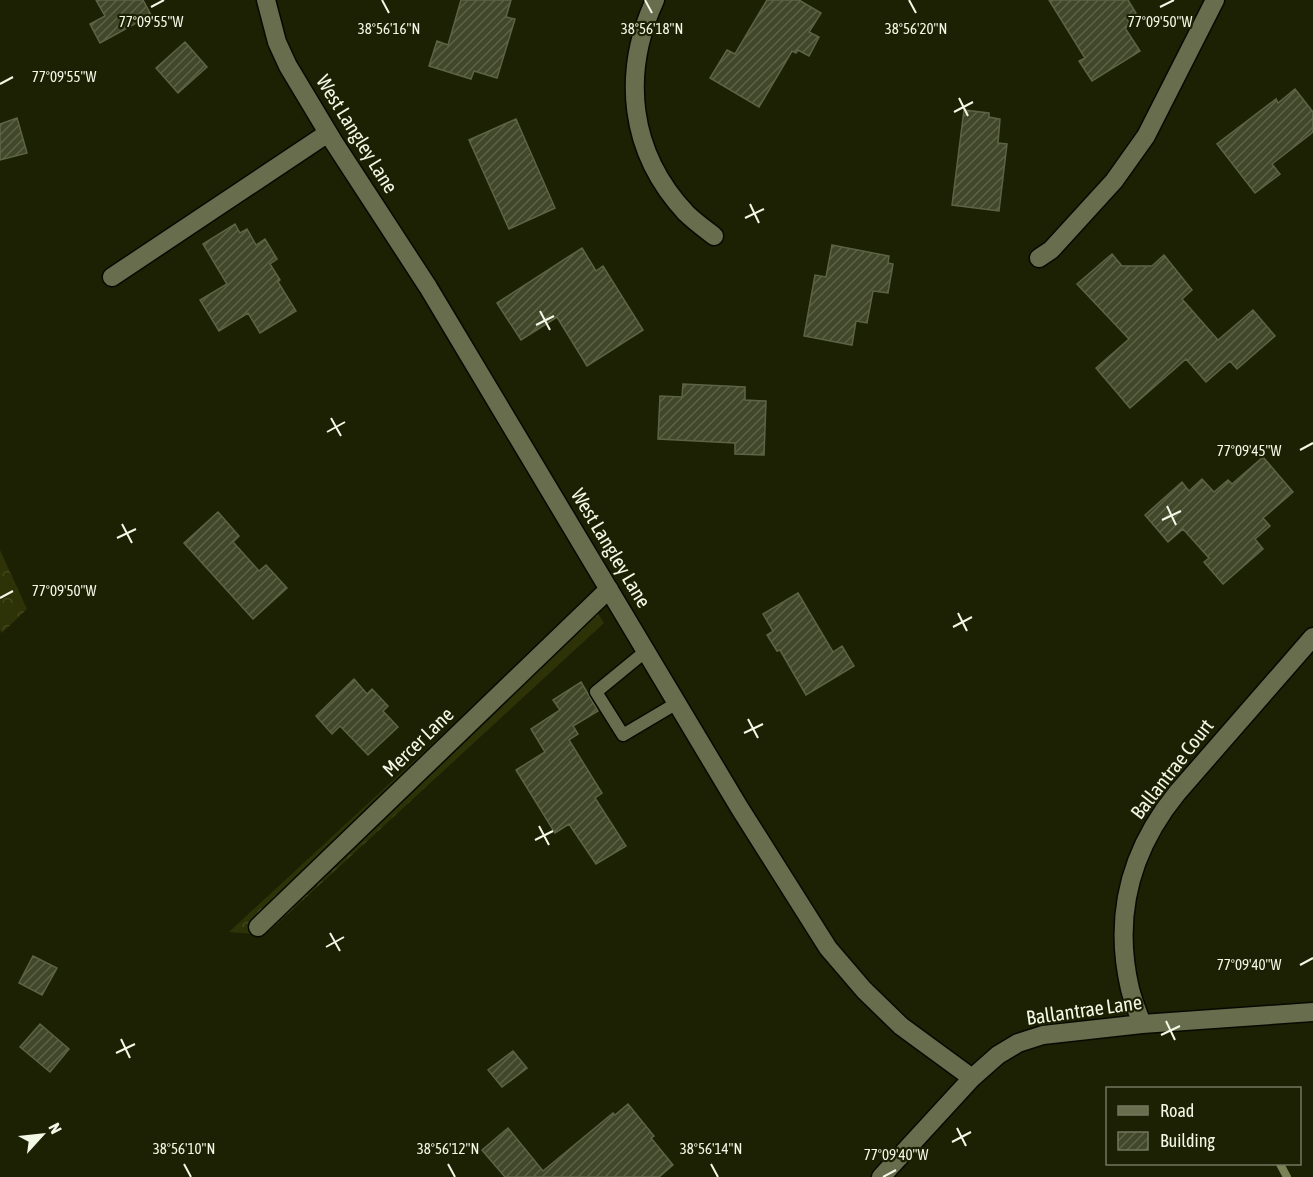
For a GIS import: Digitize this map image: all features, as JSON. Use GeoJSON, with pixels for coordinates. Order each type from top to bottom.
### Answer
{"type":"FeatureCollection","features":[{"type":"Feature","properties":{"kind":"street","name":"West Langley Lane"},"geometry":{"type":"LineString","coordinates":[[266,0],[277,42],[288,66],[328,133],[428,287],[739,807],[828,948],[864,990],[901,1026],[972,1078]]}},
{"type":"Feature","properties":{"kind":"street"},"geometry":{"type":"LineString","coordinates":[[655,0],[645,24],[636,58],[634,90],[638,123],[648,156],[665,186],[687,214],[714,236]]}},
{"type":"Feature","properties":{"kind":"street"},"geometry":{"type":"LineString","coordinates":[[1039,258],[1051,250],[1114,181],[1146,136],[1215,0]]}},
{"type":"Feature","properties":{"kind":"street"},"geometry":{"type":"LineString","coordinates":[[112,277],[328,133]]}},
{"type":"Feature","properties":{"kind":"street","name":"Mercer Lane"},"geometry":{"type":"LineString","coordinates":[[258,927],[609,589]]}},
{"type":"Feature","properties":{"kind":"street","name":"Ballantrae Court"},"geometry":{"type":"LineString","coordinates":[[1142,1024],[1130,991],[1124,954],[1124,919],[1129,883],[1142,845],[1160,814],[1177,793],[1313,637]]}},
{"type":"Feature","properties":{"kind":"street","name":"Ballantrae Lane"},"geometry":{"type":"LineString","coordinates":[[881,1177],[972,1078],[1018,1043],[1042,1035],[1142,1024],[1313,1012]]}},
{"type":"Feature","properties":{"kind":"lane"},"geometry":{"type":"LineString","coordinates":[[646,651],[596,692],[623,735],[677,703]]}},
{"type":"Feature","properties":{"kind":"green space"},"geometry":{"type":"Polygon","coordinates":[[[0,550],[27,609],[2,633],[0,630],[0,550]]]}},
{"type":"Feature","properties":{"kind":"green space"},"geometry":{"type":"Polygon","coordinates":[[[589,599],[604,623],[265,935],[229,932],[589,599]]]}},
{"type":"Feature","properties":{"kind":"building"},"geometry":{"type":"Polygon","coordinates":[[[96,0],[143,0],[151,15],[100,43],[90,24],[105,16],[96,0]]]}},
{"type":"Feature","properties":{"kind":"building"},"geometry":{"type":"Polygon","coordinates":[[[461,0],[511,0],[506,17],[515,19],[497,78],[474,71],[471,79],[429,66],[437,41],[448,45],[461,0]]]}},
{"type":"Feature","properties":{"kind":"building"},"geometry":{"type":"Polygon","coordinates":[[[767,0],[799,0],[821,13],[809,32],[819,37],[809,56],[798,50],[796,53],[792,51],[759,107],[710,78],[727,50],[735,54],[767,0]]]}},
{"type":"Feature","properties":{"kind":"building"},"geometry":{"type":"Polygon","coordinates":[[[1049,0],[1128,0],[1136,13],[1127,19],[1130,25],[1125,28],[1140,51],[1092,81],[1079,61],[1085,58],[1049,0]]]}},
{"type":"Feature","properties":{"kind":"building"},"geometry":{"type":"Polygon","coordinates":[[[185,42],[207,67],[178,93],[156,68],[185,42]]]}},
{"type":"Feature","properties":{"kind":"building"},"geometry":{"type":"Polygon","coordinates":[[[1295,89],[1313,112],[1313,132],[1272,164],[1280,174],[1255,193],[1217,144],[1276,99],[1278,103],[1295,89]]]}},
{"type":"Feature","properties":{"kind":"building"},"geometry":{"type":"Polygon","coordinates":[[[964,110],[989,113],[989,117],[1000,119],[998,143],[1007,144],[999,211],[952,205],[964,110]]]}},
{"type":"Feature","properties":{"kind":"building"},"geometry":{"type":"Polygon","coordinates":[[[17,118],[27,153],[0,160],[0,124],[17,118]]]}},
{"type":"Feature","properties":{"kind":"building"},"geometry":{"type":"Polygon","coordinates":[[[516,119],[555,208],[509,229],[469,140],[516,119]]]}},
{"type":"Feature","properties":{"kind":"building"},"geometry":{"type":"Polygon","coordinates":[[[235,224],[240,233],[247,229],[256,245],[265,239],[277,259],[270,264],[296,311],[260,333],[248,313],[219,331],[200,300],[227,284],[203,244],[235,224]]]}},
{"type":"Feature","properties":{"kind":"building"},"geometry":{"type":"Polygon","coordinates":[[[832,245],[889,256],[888,263],[893,264],[888,293],[873,291],[867,323],[856,321],[852,345],[804,336],[815,275],[826,277],[832,245]]]}},
{"type":"Feature","properties":{"kind":"building"},"geometry":{"type":"Polygon","coordinates":[[[582,248],[596,271],[603,266],[643,330],[587,366],[557,317],[521,340],[497,303],[582,248]]]}},
{"type":"Feature","properties":{"kind":"building"},"geometry":{"type":"Polygon","coordinates":[[[1112,254],[1122,266],[1152,266],[1164,255],[1192,290],[1182,299],[1218,340],[1253,310],[1275,336],[1237,369],[1230,361],[1206,382],[1186,359],[1130,408],[1096,368],[1129,339],[1077,284],[1112,254]]]}},
{"type":"Feature","properties":{"kind":"building"},"geometry":{"type":"Polygon","coordinates":[[[683,384],[745,387],[745,400],[766,401],[764,455],[735,454],[735,443],[658,439],[660,396],[682,397],[683,384]]]}},
{"type":"Feature","properties":{"kind":"building"},"geometry":{"type":"Polygon","coordinates":[[[1263,457],[1293,492],[1263,518],[1270,526],[1255,539],[1263,549],[1223,584],[1204,562],[1209,558],[1183,529],[1168,542],[1145,515],[1182,482],[1189,491],[1202,479],[1214,492],[1228,480],[1232,484],[1263,457]]]}},
{"type":"Feature","properties":{"kind":"building"},"geometry":{"type":"Polygon","coordinates":[[[218,512],[239,536],[233,542],[259,571],[266,565],[287,588],[253,619],[184,543],[218,512]]]}},
{"type":"Feature","properties":{"kind":"building"},"geometry":{"type":"Polygon","coordinates":[[[798,593],[833,652],[842,646],[854,666],[806,695],[780,650],[777,651],[767,635],[773,631],[763,614],[798,593]]]}},
{"type":"Feature","properties":{"kind":"building"},"geometry":{"type":"Polygon","coordinates":[[[354,679],[367,694],[372,689],[388,706],[383,711],[398,727],[368,755],[340,726],[332,734],[316,716],[354,679]]]}},
{"type":"Feature","properties":{"kind":"building"},"geometry":{"type":"Polygon","coordinates":[[[581,682],[598,711],[573,726],[578,734],[569,740],[602,793],[595,798],[626,846],[596,864],[569,824],[555,833],[516,770],[545,752],[531,729],[560,710],[553,700],[581,682]]]}},
{"type":"Feature","properties":{"kind":"building"},"geometry":{"type":"Polygon","coordinates":[[[33,956],[57,968],[42,995],[19,983],[33,956]]]}},
{"type":"Feature","properties":{"kind":"building"},"geometry":{"type":"Polygon","coordinates":[[[40,1024],[69,1049],[50,1072],[20,1047],[40,1024]]]}},
{"type":"Feature","properties":{"kind":"building"},"geometry":{"type":"Polygon","coordinates":[[[513,1051],[527,1068],[502,1087],[488,1070],[513,1051]]]}},
{"type":"Feature","properties":{"kind":"building"},"geometry":{"type":"Polygon","coordinates":[[[628,1104],[654,1136],[651,1138],[673,1165],[659,1177],[505,1177],[482,1150],[508,1128],[543,1171],[613,1113],[615,1115],[628,1104]]]}},
{"type":"Feature","properties":{"kind":"waterway"},"geometry":{"type":"LineString","coordinates":[[1281,1165],[1287,1177]]}}]}
